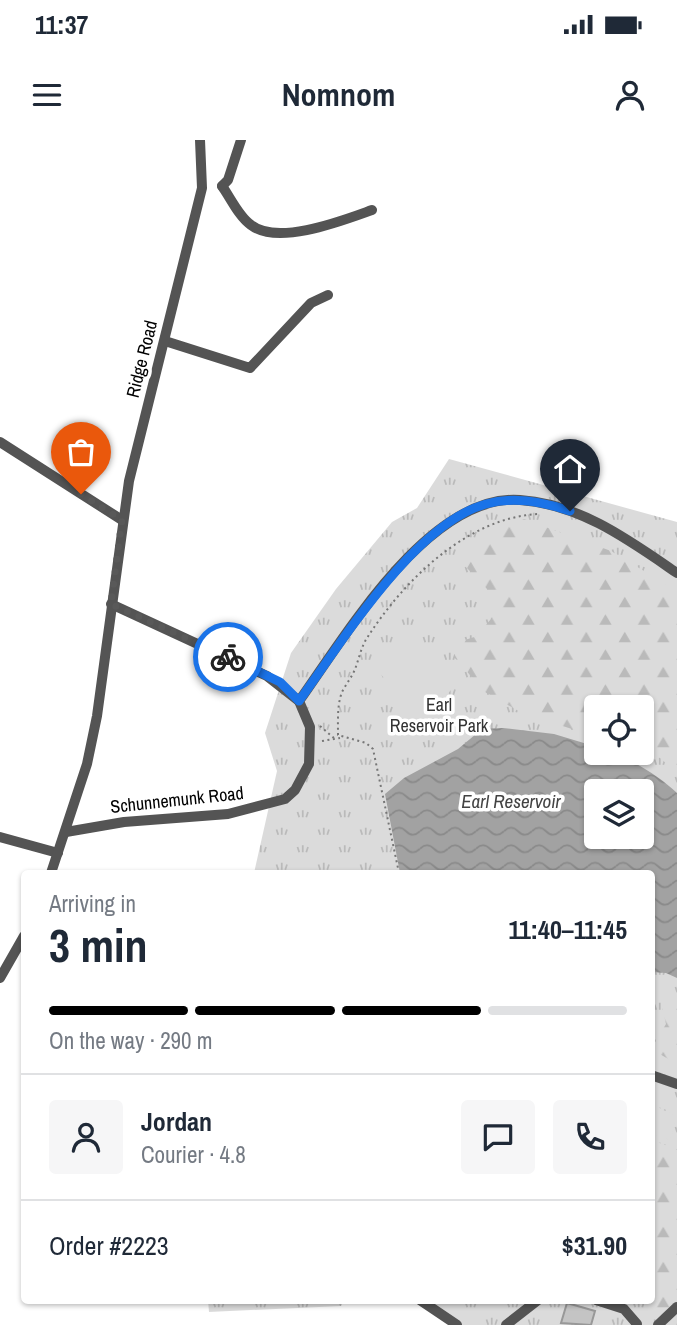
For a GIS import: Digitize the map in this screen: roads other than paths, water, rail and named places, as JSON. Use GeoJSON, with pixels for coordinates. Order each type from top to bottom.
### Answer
{"type":"FeatureCollection","features":[{"type":"Feature","properties":{"kind":"street","name":"Ridge Road"},"geometry":{"type":"LineString","coordinates":[[52,870],[87,764],[97,716],[129,481],[202,188],[200,140]]}},
{"type":"Feature","properties":{"kind":"street"},"geometry":{"type":"LineString","coordinates":[[202,188],[222,186],[228,180],[240,140]]}},
{"type":"Feature","properties":{"kind":"street"},"geometry":{"type":"LineString","coordinates":[[222,186],[251,225],[263,230],[312,229],[372,211]]}},
{"type":"Feature","properties":{"kind":"street"},"geometry":{"type":"LineString","coordinates":[[165,341],[250,368],[311,303],[328,295]]}},
{"type":"Feature","properties":{"kind":"street"},"geometry":{"type":"LineString","coordinates":[[0,442],[122,520]]}},
{"type":"Feature","properties":{"kind":"street"},"geometry":{"type":"LineString","coordinates":[[111,604],[267,676],[299,701],[372,600],[399,569],[430,537],[464,513],[484,504],[519,500],[555,506],[611,529],[677,573]]}},
{"type":"Feature","properties":{"kind":"street","name":"Schunnemunk Road"},"geometry":{"type":"LineString","coordinates":[[66,832],[124,821],[228,814],[285,799],[295,790],[309,764],[310,727],[299,701]]}},
{"type":"Feature","properties":{"kind":"street"},"geometry":{"type":"LineString","coordinates":[[0,837],[58,853]]}},
{"type":"Feature","properties":{"kind":"street"},"geometry":{"type":"LineString","coordinates":[[0,978],[21,941]]}},
{"type":"Feature","properties":{"kind":"street"},"geometry":{"type":"LineString","coordinates":[[655,1076],[677,1084]]}},
{"type":"Feature","properties":{"kind":"street"},"geometry":{"type":"LineString","coordinates":[[426,1304],[457,1325]]}},
{"type":"Feature","properties":{"kind":"street"},"geometry":{"type":"LineString","coordinates":[[506,1325],[533,1304]]}},
{"type":"Feature","properties":{"kind":"street"},"geometry":{"type":"LineString","coordinates":[[608,1304],[624,1309],[637,1325]]}},
{"type":"Feature","properties":{"kind":"street"},"geometry":{"type":"LineString","coordinates":[[658,1325],[677,1307]]}},
{"type":"Feature","properties":{"kind":"water","name":"Earl Reservoir"},"geometry":{"type":"Polygon","coordinates":[[[503,728],[554,734],[584,743],[584,765],[638,765],[660,779],[677,793],[677,978],[655,972],[655,870],[399,870],[385,794],[404,778],[458,749],[482,729],[503,728]]]}},
{"type":"Feature","properties":{"kind":"park label","name":"Earl Reservoir Park"},"geometry":{"type":"Point","coordinates":[439,715]}}]}
